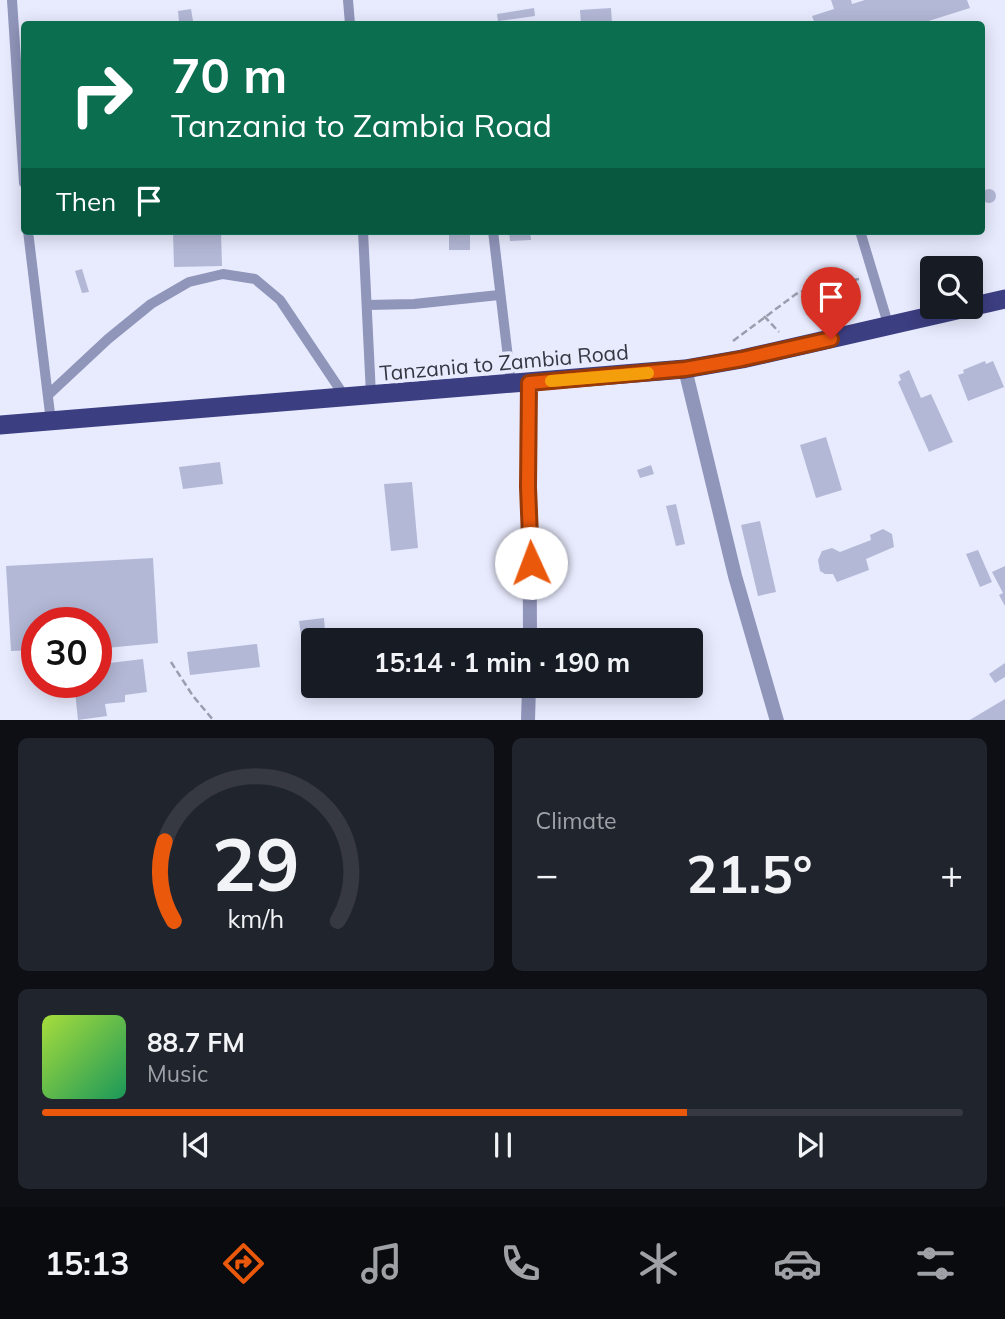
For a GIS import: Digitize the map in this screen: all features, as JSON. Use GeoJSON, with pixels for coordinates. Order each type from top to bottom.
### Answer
{"type":"FeatureCollection","features":[{"type":"Feature","properties":{"kind":"highway","name":"Tanzania to Zambia Road"},"geometry":{"type":"LineString","coordinates":[[0,425],[685,369],[888,327],[1005,299]]}},
{"type":"Feature","properties":{"kind":"street"},"geometry":{"type":"LineString","coordinates":[[685,369],[735,576],[776,720]]}},
{"type":"Feature","properties":{"kind":"street"},"geometry":{"type":"LineString","coordinates":[[520,383],[530,628]]}},
{"type":"Feature","properties":{"kind":"street"},"geometry":{"type":"LineString","coordinates":[[528,720],[529,698]]}},
{"type":"Feature","properties":{"kind":"lane"},"geometry":{"type":"LineString","coordinates":[[12,0],[21,137]]}},
{"type":"Feature","properties":{"kind":"lane"},"geometry":{"type":"LineString","coordinates":[[348,0],[350,21]]}},
{"type":"Feature","properties":{"kind":"lane"},"geometry":{"type":"LineString","coordinates":[[28,235],[51,422]]}},
{"type":"Feature","properties":{"kind":"lane"},"geometry":{"type":"LineString","coordinates":[[363,235],[371,396]]}},
{"type":"Feature","properties":{"kind":"lane"},"geometry":{"type":"LineString","coordinates":[[493,235],[499,295],[520,383]]}},
{"type":"Feature","properties":{"kind":"lane"},"geometry":{"type":"LineString","coordinates":[[861,235],[888,327]]}},
{"type":"Feature","properties":{"kind":"lane"},"geometry":{"type":"LineString","coordinates":[[48,395],[108,339],[151,304],[189,282],[223,274],[255,279],[280,300],[345,398]]}},
{"type":"Feature","properties":{"kind":"lane"},"geometry":{"type":"LineString","coordinates":[[367,305],[414,304],[499,295]]}},
{"type":"Feature","properties":{"kind":"path"},"geometry":{"type":"LineString","coordinates":[[717,364],[733,341],[796,294],[875,276]]}},
{"type":"Feature","properties":{"kind":"path"},"geometry":{"type":"LineString","coordinates":[[171,662],[193,696],[214,720]]}},
{"type":"Feature","properties":{"kind":"building"},"geometry":{"type":"Polygon","coordinates":[[[831,0],[851,0],[852,4],[865,0],[967,0],[970,8],[929,21],[814,21],[812,16],[834,9],[831,0]]]}},
{"type":"Feature","properties":{"kind":"building"},"geometry":{"type":"Polygon","coordinates":[[[534,8],[535,16],[498,21],[497,14],[534,8]]]}},
{"type":"Feature","properties":{"kind":"building"},"geometry":{"type":"Polygon","coordinates":[[[611,8],[612,21],[581,21],[580,10],[611,8]]]}},
{"type":"Feature","properties":{"kind":"building"},"geometry":{"type":"Polygon","coordinates":[[[191,9],[193,21],[179,21],[178,11],[191,9]]]}},
{"type":"Feature","properties":{"kind":"building"},"geometry":{"type":"Polygon","coordinates":[[[985,191],[994,191],[994,201],[985,201],[985,191]]]}},
{"type":"Feature","properties":{"kind":"building"},"geometry":{"type":"Polygon","coordinates":[[[173,235],[221,235],[222,266],[174,267],[173,235]]]}},
{"type":"Feature","properties":{"kind":"building"},"geometry":{"type":"Polygon","coordinates":[[[449,235],[470,235],[470,250],[449,250],[449,235]]]}},
{"type":"Feature","properties":{"kind":"building"},"geometry":{"type":"Polygon","coordinates":[[[509,235],[530,235],[531,240],[510,241],[509,235]]]}},
{"type":"Feature","properties":{"kind":"building"},"geometry":{"type":"Polygon","coordinates":[[[82,269],[89,292],[82,293],[75,271],[82,269]]]}},
{"type":"Feature","properties":{"kind":"building"},"geometry":{"type":"Polygon","coordinates":[[[985,361],[986,364],[993,361],[1004,387],[968,401],[958,375],[964,373],[963,370],[985,361]]]}},
{"type":"Feature","properties":{"kind":"building"},"geometry":{"type":"Polygon","coordinates":[[[909,370],[921,398],[931,394],[953,442],[929,452],[898,382],[901,380],[899,375],[909,370]]]}},
{"type":"Feature","properties":{"kind":"building"},"geometry":{"type":"Polygon","coordinates":[[[826,437],[842,490],[816,498],[800,445],[826,437]]]}},
{"type":"Feature","properties":{"kind":"building"},"geometry":{"type":"Polygon","coordinates":[[[220,462],[223,484],[183,489],[179,467],[220,462]]]}},
{"type":"Feature","properties":{"kind":"building"},"geometry":{"type":"Polygon","coordinates":[[[651,465],[654,474],[640,478],[637,470],[651,465]]]}},
{"type":"Feature","properties":{"kind":"building"},"geometry":{"type":"Polygon","coordinates":[[[412,482],[418,548],[391,551],[384,484],[412,482]]]}},
{"type":"Feature","properties":{"kind":"building"},"geometry":{"type":"Polygon","coordinates":[[[676,504],[685,544],[676,546],[666,506],[676,504]]]}},
{"type":"Feature","properties":{"kind":"building"},"geometry":{"type":"Polygon","coordinates":[[[760,521],[776,592],[758,596],[741,525],[760,521]]]}},
{"type":"Feature","properties":{"kind":"building"},"geometry":{"type":"Polygon","coordinates":[[[883,529],[892,534],[894,547],[866,559],[869,570],[837,582],[833,574],[820,571],[818,560],[822,551],[832,548],[840,552],[871,540],[870,535],[883,529]]]}},
{"type":"Feature","properties":{"kind":"building"},"geometry":{"type":"Polygon","coordinates":[[[978,550],[992,582],[980,587],[966,554],[978,550]]]}},
{"type":"Feature","properties":{"kind":"building"},"geometry":{"type":"Polygon","coordinates":[[[153,558],[158,643],[112,647],[112,607],[21,607],[21,651],[11,651],[6,566],[153,558]]]}},
{"type":"Feature","properties":{"kind":"building"},"geometry":{"type":"Polygon","coordinates":[[[1005,566],[1005,606],[999,595],[1003,593],[992,572],[1005,566]]]}},
{"type":"Feature","properties":{"kind":"building"},"geometry":{"type":"Polygon","coordinates":[[[324,618],[325,628],[301,628],[301,635],[299,621],[324,618]]]}},
{"type":"Feature","properties":{"kind":"building"},"geometry":{"type":"Polygon","coordinates":[[[257,644],[260,667],[190,675],[187,652],[257,644]]]}},
{"type":"Feature","properties":{"kind":"building"},"geometry":{"type":"Polygon","coordinates":[[[143,659],[147,692],[125,695],[125,702],[105,704],[107,716],[78,720],[76,698],[112,698],[112,663],[143,659]]]}},
{"type":"Feature","properties":{"kind":"building"},"geometry":{"type":"Polygon","coordinates":[[[1005,663],[1005,677],[995,683],[989,674],[1005,663]]]}},
{"type":"Feature","properties":{"kind":"building"},"geometry":{"type":"Polygon","coordinates":[[[1005,699],[1005,720],[970,720],[1005,699]]]}},
{"type":"Feature","properties":{"kind":"slow traffic"},"geometry":{"type":"LineString","coordinates":[[551,381],[648,373]]}},
{"type":"Feature","properties":{"kind":"route"},"geometry":{"type":"LineString","coordinates":[[531,563],[528,487],[529,383],[685,369],[831,339]]}}]}
